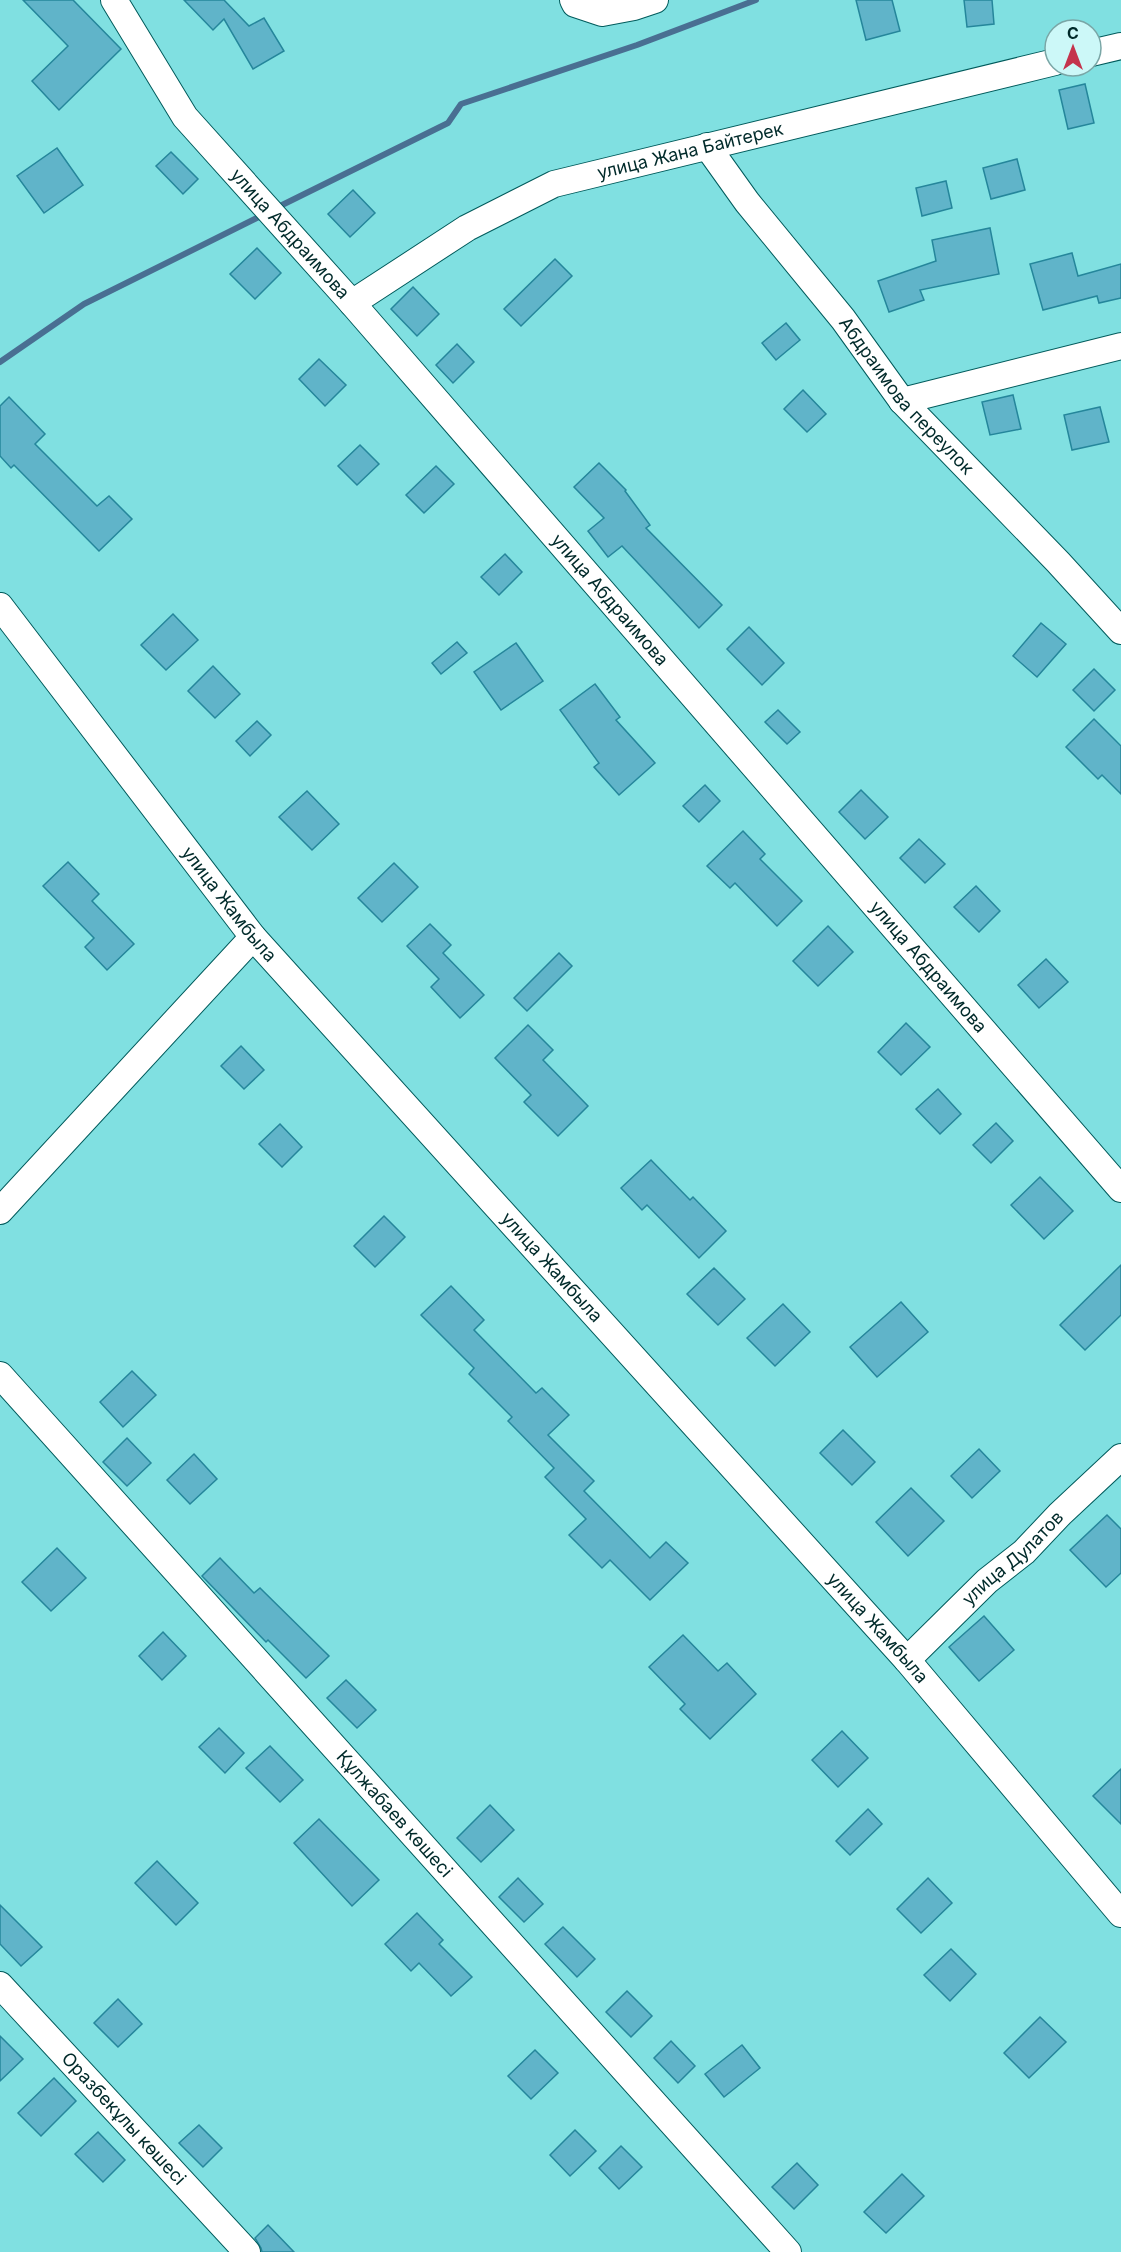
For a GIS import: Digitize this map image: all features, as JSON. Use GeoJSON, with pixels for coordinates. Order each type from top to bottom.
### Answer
{"type":"FeatureCollection","features":[{"type":"Feature","properties":{"kind":"street","name":"улица Абдраимова"},"geometry":{"type":"LineString","coordinates":[[114,0],[185,117],[352,303],[1121,1190]]}},
{"type":"Feature","properties":{"kind":"street"},"geometry":{"type":"LineString","coordinates":[[573,0],[575,3],[602,14],[655,0]]}},
{"type":"Feature","properties":{"kind":"street"},"geometry":{"type":"LineString","coordinates":[[1103,50],[1121,46]]}},
{"type":"Feature","properties":{"kind":"street","name":"улица Жана Байтерек"},"geometry":{"type":"LineString","coordinates":[[352,303],[467,228],[554,184],[1043,65]]}},
{"type":"Feature","properties":{"kind":"street","name":"Абдраимова переулок"},"geometry":{"type":"LineString","coordinates":[[707,147],[747,202],[843,319],[902,401],[1058,562],[1121,631]]}},
{"type":"Feature","properties":{"kind":"street"},"geometry":{"type":"LineString","coordinates":[[902,401],[1121,346]]}},
{"type":"Feature","properties":{"kind":"street","name":"улица Жамбыла"},"geometry":{"type":"LineString","coordinates":[[0,606],[252,937],[907,1660],[1121,1914]]}},
{"type":"Feature","properties":{"kind":"street"},"geometry":{"type":"LineString","coordinates":[[0,1211],[252,937]]}},
{"type":"Feature","properties":{"kind":"street","name":"Құлжабаев көшесі"},"geometry":{"type":"LineString","coordinates":[[0,1375],[788,2252]]}},
{"type":"Feature","properties":{"kind":"street","name":"улица Дулатов"},"geometry":{"type":"LineString","coordinates":[[907,1660],[987,1581],[1024,1552],[1060,1514],[1121,1457]]}},
{"type":"Feature","properties":{"kind":"street","name":"Оразбекұлы көшесі"},"geometry":{"type":"LineString","coordinates":[[0,1985],[247,2252]]}},
{"type":"Feature","properties":{"kind":"building"},"geometry":{"type":"Polygon","coordinates":[[[23,0],[73,0],[121,49],[59,110],[32,81],[68,46],[23,0]]]}},
{"type":"Feature","properties":{"kind":"building"},"geometry":{"type":"Polygon","coordinates":[[[184,0],[224,0],[249,26],[264,18],[284,51],[253,69],[224,19],[213,30],[184,0]]]}},
{"type":"Feature","properties":{"kind":"building"},"geometry":{"type":"Polygon","coordinates":[[[856,0],[892,0],[900,31],[866,40],[856,0]]]}},
{"type":"Feature","properties":{"kind":"building"},"geometry":{"type":"Polygon","coordinates":[[[964,0],[992,0],[994,24],[967,27],[964,0]]]}},
{"type":"Feature","properties":{"kind":"building"},"geometry":{"type":"Polygon","coordinates":[[[1085,84],[1094,123],[1068,129],[1059,90],[1085,84]]]}},
{"type":"Feature","properties":{"kind":"building"},"geometry":{"type":"Polygon","coordinates":[[[57,148],[83,185],[44,213],[17,176],[57,148]]]}},
{"type":"Feature","properties":{"kind":"building"},"geometry":{"type":"Polygon","coordinates":[[[171,152],[198,179],[183,194],[156,166],[171,152]]]}},
{"type":"Feature","properties":{"kind":"building"},"geometry":{"type":"Polygon","coordinates":[[[1017,159],[1025,190],[991,199],[983,168],[1017,159]]]}},
{"type":"Feature","properties":{"kind":"building"},"geometry":{"type":"Polygon","coordinates":[[[946,181],[952,208],[922,216],[916,188],[946,181]]]}},
{"type":"Feature","properties":{"kind":"building"},"geometry":{"type":"Polygon","coordinates":[[[353,190],[375,213],[350,237],[328,214],[353,190]]]}},
{"type":"Feature","properties":{"kind":"building"},"geometry":{"type":"Polygon","coordinates":[[[990,228],[999,274],[920,290],[924,300],[889,312],[878,281],[936,261],[932,240],[990,228]]]}},
{"type":"Feature","properties":{"kind":"building"},"geometry":{"type":"Polygon","coordinates":[[[257,248],[281,273],[255,299],[230,274],[257,248]]]}},
{"type":"Feature","properties":{"kind":"building"},"geometry":{"type":"Polygon","coordinates":[[[1072,253],[1078,276],[1121,264],[1121,298],[1099,303],[1097,296],[1043,310],[1030,264],[1072,253]]]}},
{"type":"Feature","properties":{"kind":"building"},"geometry":{"type":"Polygon","coordinates":[[[555,259],[572,276],[521,326],[504,309],[555,259]]]}},
{"type":"Feature","properties":{"kind":"building"},"geometry":{"type":"Polygon","coordinates":[[[413,287],[439,314],[417,336],[391,309],[413,287]]]}},
{"type":"Feature","properties":{"kind":"building"},"geometry":{"type":"Polygon","coordinates":[[[786,323],[800,340],[776,360],[762,343],[786,323]]]}},
{"type":"Feature","properties":{"kind":"building"},"geometry":{"type":"Polygon","coordinates":[[[457,344],[474,362],[453,383],[436,365],[457,344]]]}},
{"type":"Feature","properties":{"kind":"building"},"geometry":{"type":"Polygon","coordinates":[[[319,359],[346,385],[325,406],[299,379],[319,359]]]}},
{"type":"Feature","properties":{"kind":"building"},"geometry":{"type":"Polygon","coordinates":[[[803,390],[826,414],[807,432],[784,409],[803,390]]]}},
{"type":"Feature","properties":{"kind":"building"},"geometry":{"type":"Polygon","coordinates":[[[1013,395],[1021,429],[990,435],[982,402],[1013,395]]]}},
{"type":"Feature","properties":{"kind":"building"},"geometry":{"type":"Polygon","coordinates":[[[9,397],[45,434],[35,444],[97,506],[109,496],[132,519],[99,551],[14,465],[11,468],[0,456],[0,406],[9,397]]]}},
{"type":"Feature","properties":{"kind":"building"},"geometry":{"type":"Polygon","coordinates":[[[1100,407],[1109,442],[1072,450],[1064,415],[1100,407]]]}},
{"type":"Feature","properties":{"kind":"building"},"geometry":{"type":"Polygon","coordinates":[[[360,445],[379,464],[357,485],[338,466],[360,445]]]}},
{"type":"Feature","properties":{"kind":"building"},"geometry":{"type":"Polygon","coordinates":[[[599,463],[626,490],[650,525],[646,528],[722,605],[699,628],[622,546],[608,557],[588,531],[604,518],[574,487],[599,463]]]}},
{"type":"Feature","properties":{"kind":"building"},"geometry":{"type":"Polygon","coordinates":[[[436,466],[454,484],[424,513],[406,495],[436,466]]]}},
{"type":"Feature","properties":{"kind":"building"},"geometry":{"type":"Polygon","coordinates":[[[505,554],[522,572],[499,595],[481,577],[505,554]]]}},
{"type":"Feature","properties":{"kind":"building"},"geometry":{"type":"Polygon","coordinates":[[[173,614],[198,640],[166,670],[141,645],[173,614]]]}},
{"type":"Feature","properties":{"kind":"building"},"geometry":{"type":"Polygon","coordinates":[[[1041,623],[1066,644],[1037,677],[1013,656],[1041,623]]]}},
{"type":"Feature","properties":{"kind":"building"},"geometry":{"type":"Polygon","coordinates":[[[749,627],[784,663],[762,685],[727,649],[749,627]]]}},
{"type":"Feature","properties":{"kind":"building"},"geometry":{"type":"Polygon","coordinates":[[[457,642],[467,653],[441,674],[432,663],[457,642]]]}},
{"type":"Feature","properties":{"kind":"building"},"geometry":{"type":"Polygon","coordinates":[[[516,643],[543,681],[501,710],[474,672],[516,643]]]}},
{"type":"Feature","properties":{"kind":"building"},"geometry":{"type":"Polygon","coordinates":[[[213,666],[240,694],[215,718],[188,691],[213,666]]]}},
{"type":"Feature","properties":{"kind":"building"},"geometry":{"type":"Polygon","coordinates":[[[1094,669],[1115,690],[1094,711],[1073,690],[1094,669]]]}},
{"type":"Feature","properties":{"kind":"building"},"geometry":{"type":"Polygon","coordinates":[[[595,684],[620,717],[616,720],[655,763],[619,795],[594,767],[599,763],[560,710],[595,684]]]}},
{"type":"Feature","properties":{"kind":"building"},"geometry":{"type":"Polygon","coordinates":[[[778,710],[800,732],[787,744],[765,722],[778,710]]]}},
{"type":"Feature","properties":{"kind":"building"},"geometry":{"type":"Polygon","coordinates":[[[1094,719],[1121,746],[1121,794],[1102,775],[1098,779],[1066,747],[1094,719]]]}},
{"type":"Feature","properties":{"kind":"building"},"geometry":{"type":"Polygon","coordinates":[[[257,721],[271,735],[250,756],[236,741],[257,721]]]}},
{"type":"Feature","properties":{"kind":"building"},"geometry":{"type":"Polygon","coordinates":[[[705,785],[720,801],[699,822],[683,806],[705,785]]]}},
{"type":"Feature","properties":{"kind":"building"},"geometry":{"type":"Polygon","coordinates":[[[861,790],[888,817],[865,839],[839,812],[861,790]]]}},
{"type":"Feature","properties":{"kind":"building"},"geometry":{"type":"Polygon","coordinates":[[[307,791],[339,824],[312,850],[279,817],[307,791]]]}},
{"type":"Feature","properties":{"kind":"building"},"geometry":{"type":"Polygon","coordinates":[[[743,831],[765,854],[760,859],[802,901],[777,926],[735,883],[730,888],[707,866],[743,831]]]}},
{"type":"Feature","properties":{"kind":"building"},"geometry":{"type":"Polygon","coordinates":[[[919,839],[945,864],[925,883],[900,858],[919,839]]]}},
{"type":"Feature","properties":{"kind":"building"},"geometry":{"type":"Polygon","coordinates":[[[68,862],[99,894],[92,901],[134,944],[107,970],[85,947],[94,938],[43,886],[68,862]]]}},
{"type":"Feature","properties":{"kind":"building"},"geometry":{"type":"Polygon","coordinates":[[[394,863],[418,887],[382,922],[358,898],[394,863]]]}},
{"type":"Feature","properties":{"kind":"building"},"geometry":{"type":"Polygon","coordinates":[[[976,886],[1000,911],[979,932],[954,907],[976,886]]]}},
{"type":"Feature","properties":{"kind":"building"},"geometry":{"type":"Polygon","coordinates":[[[430,924],[451,945],[443,953],[484,995],[460,1018],[431,987],[439,979],[407,946],[430,924]]]}},
{"type":"Feature","properties":{"kind":"building"},"geometry":{"type":"Polygon","coordinates":[[[828,926],[853,952],[818,986],[793,961],[828,926]]]}},
{"type":"Feature","properties":{"kind":"building"},"geometry":{"type":"Polygon","coordinates":[[[559,953],[572,966],[527,1011],[514,998],[559,953]]]}},
{"type":"Feature","properties":{"kind":"building"},"geometry":{"type":"Polygon","coordinates":[[[1046,959],[1068,982],[1039,1008],[1018,985],[1046,959]]]}},
{"type":"Feature","properties":{"kind":"building"},"geometry":{"type":"Polygon","coordinates":[[[906,1023],[930,1047],[901,1075],[878,1052],[906,1023]]]}},
{"type":"Feature","properties":{"kind":"building"},"geometry":{"type":"Polygon","coordinates":[[[528,1025],[553,1050],[543,1060],[588,1106],[558,1136],[524,1102],[531,1095],[495,1058],[528,1025]]]}},
{"type":"Feature","properties":{"kind":"building"},"geometry":{"type":"Polygon","coordinates":[[[241,1046],[264,1070],[244,1089],[221,1066],[241,1046]]]}},
{"type":"Feature","properties":{"kind":"building"},"geometry":{"type":"Polygon","coordinates":[[[938,1089],[961,1114],[940,1134],[916,1109],[938,1089]]]}},
{"type":"Feature","properties":{"kind":"building"},"geometry":{"type":"Polygon","coordinates":[[[996,1123],[1013,1141],[991,1163],[973,1145],[996,1123]]]}},
{"type":"Feature","properties":{"kind":"building"},"geometry":{"type":"Polygon","coordinates":[[[280,1124],[302,1147],[282,1167],[259,1144],[280,1124]]]}},
{"type":"Feature","properties":{"kind":"building"},"geometry":{"type":"Polygon","coordinates":[[[651,1160],[690,1200],[693,1197],[726,1231],[699,1258],[647,1205],[642,1210],[621,1188],[651,1160]]]}},
{"type":"Feature","properties":{"kind":"building"},"geometry":{"type":"Polygon","coordinates":[[[1040,1177],[1073,1211],[1044,1239],[1011,1205],[1040,1177]]]}},
{"type":"Feature","properties":{"kind":"building"},"geometry":{"type":"Polygon","coordinates":[[[384,1216],[405,1237],[375,1267],[354,1246],[384,1216]]]}},
{"type":"Feature","properties":{"kind":"building"},"geometry":{"type":"Polygon","coordinates":[[[1121,1265],[1121,1315],[1085,1350],[1060,1325],[1121,1265]]]}},
{"type":"Feature","properties":{"kind":"building"},"geometry":{"type":"Polygon","coordinates":[[[714,1268],[745,1299],[718,1325],[687,1294],[714,1268]]]}},
{"type":"Feature","properties":{"kind":"building"},"geometry":{"type":"Polygon","coordinates":[[[451,1286],[484,1320],[474,1330],[536,1393],[542,1388],[569,1415],[548,1435],[594,1481],[584,1491],[650,1558],[666,1542],[688,1563],[650,1600],[610,1560],[602,1568],[569,1535],[586,1519],[545,1477],[554,1468],[508,1421],[512,1417],[469,1374],[474,1368],[421,1315],[451,1286]]]}},
{"type":"Feature","properties":{"kind":"building"},"geometry":{"type":"Polygon","coordinates":[[[901,1302],[928,1332],[877,1377],[850,1347],[901,1302]]]}},
{"type":"Feature","properties":{"kind":"building"},"geometry":{"type":"Polygon","coordinates":[[[783,1304],[810,1332],[775,1366],[747,1338],[783,1304]]]}},
{"type":"Feature","properties":{"kind":"building"},"geometry":{"type":"Polygon","coordinates":[[[132,1371],[156,1395],[123,1427],[100,1402],[132,1371]]]}},
{"type":"Feature","properties":{"kind":"building"},"geometry":{"type":"Polygon","coordinates":[[[843,1430],[875,1462],[852,1485],[820,1453],[843,1430]]]}},
{"type":"Feature","properties":{"kind":"building"},"geometry":{"type":"Polygon","coordinates":[[[127,1438],[151,1463],[127,1486],[103,1462],[127,1438]]]}},
{"type":"Feature","properties":{"kind":"building"},"geometry":{"type":"Polygon","coordinates":[[[979,1449],[1000,1471],[972,1498],[951,1476],[979,1449]]]}},
{"type":"Feature","properties":{"kind":"building"},"geometry":{"type":"Polygon","coordinates":[[[194,1454],[217,1479],[190,1504],[167,1480],[194,1454]]]}},
{"type":"Feature","properties":{"kind":"building"},"geometry":{"type":"Polygon","coordinates":[[[911,1488],[944,1521],[908,1556],[876,1522],[911,1488]]]}},
{"type":"Feature","properties":{"kind":"building"},"geometry":{"type":"Polygon","coordinates":[[[1107,1515],[1121,1529],[1121,1573],[1106,1587],[1070,1550],[1107,1515]]]}},
{"type":"Feature","properties":{"kind":"building"},"geometry":{"type":"Polygon","coordinates":[[[57,1548],[86,1578],[51,1611],[22,1582],[57,1548]]]}},
{"type":"Feature","properties":{"kind":"building"},"geometry":{"type":"Polygon","coordinates":[[[220,1558],[254,1593],[260,1588],[329,1656],[306,1678],[268,1640],[266,1642],[202,1576],[220,1558]]]}},
{"type":"Feature","properties":{"kind":"building"},"geometry":{"type":"Polygon","coordinates":[[[984,1616],[1014,1650],[979,1681],[949,1647],[984,1616]]]}},
{"type":"Feature","properties":{"kind":"building"},"geometry":{"type":"Polygon","coordinates":[[[163,1632],[186,1656],[162,1680],[139,1656],[163,1632]]]}},
{"type":"Feature","properties":{"kind":"building"},"geometry":{"type":"Polygon","coordinates":[[[683,1635],[718,1671],[727,1663],[756,1694],[710,1739],[680,1709],[685,1704],[649,1667],[683,1635]]]}},
{"type":"Feature","properties":{"kind":"building"},"geometry":{"type":"Polygon","coordinates":[[[346,1680],[376,1710],[357,1728],[327,1698],[346,1680]]]}},
{"type":"Feature","properties":{"kind":"building"},"geometry":{"type":"Polygon","coordinates":[[[219,1728],[244,1753],[225,1773],[199,1747],[219,1728]]]}},
{"type":"Feature","properties":{"kind":"building"},"geometry":{"type":"Polygon","coordinates":[[[842,1731],[868,1758],[838,1787],[812,1760],[842,1731]]]}},
{"type":"Feature","properties":{"kind":"building"},"geometry":{"type":"Polygon","coordinates":[[[270,1746],[303,1780],[280,1802],[246,1768],[270,1746]]]}},
{"type":"Feature","properties":{"kind":"building"},"geometry":{"type":"Polygon","coordinates":[[[1121,1769],[1121,1824],[1093,1796],[1121,1769]]]}},
{"type":"Feature","properties":{"kind":"building"},"geometry":{"type":"Polygon","coordinates":[[[490,1805],[514,1830],[481,1862],[457,1838],[490,1805]]]}},
{"type":"Feature","properties":{"kind":"building"},"geometry":{"type":"Polygon","coordinates":[[[868,1809],[882,1824],[850,1855],[836,1841],[868,1809]]]}},
{"type":"Feature","properties":{"kind":"building"},"geometry":{"type":"Polygon","coordinates":[[[319,1819],[379,1880],[352,1906],[294,1843],[319,1819]]]}},
{"type":"Feature","properties":{"kind":"building"},"geometry":{"type":"Polygon","coordinates":[[[157,1861],[198,1903],[176,1925],[135,1883],[157,1861]]]}},
{"type":"Feature","properties":{"kind":"building"},"geometry":{"type":"Polygon","coordinates":[[[518,1878],[543,1904],[524,1922],[499,1897],[518,1878]]]}},
{"type":"Feature","properties":{"kind":"building"},"geometry":{"type":"Polygon","coordinates":[[[928,1878],[952,1903],[921,1933],[897,1909],[928,1878]]]}},
{"type":"Feature","properties":{"kind":"building"},"geometry":{"type":"Polygon","coordinates":[[[0,1905],[42,1947],[21,1966],[0,1944],[0,1905]]]}},
{"type":"Feature","properties":{"kind":"building"},"geometry":{"type":"Polygon","coordinates":[[[417,1913],[443,1940],[439,1944],[472,1977],[451,1996],[419,1963],[411,1971],[385,1944],[417,1913]]]}},
{"type":"Feature","properties":{"kind":"building"},"geometry":{"type":"Polygon","coordinates":[[[563,1927],[595,1959],[577,1977],[545,1944],[563,1927]]]}},
{"type":"Feature","properties":{"kind":"building"},"geometry":{"type":"Polygon","coordinates":[[[951,1949],[976,1974],[950,2001],[924,1975],[951,1949]]]}},
{"type":"Feature","properties":{"kind":"building"},"geometry":{"type":"Polygon","coordinates":[[[627,1991],[652,2016],[631,2037],[606,2012],[627,1991]]]}},
{"type":"Feature","properties":{"kind":"building"},"geometry":{"type":"Polygon","coordinates":[[[118,1999],[142,2024],[118,2047],[94,2023],[118,1999]]]}},
{"type":"Feature","properties":{"kind":"building"},"geometry":{"type":"Polygon","coordinates":[[[1040,2017],[1066,2042],[1029,2078],[1004,2053],[1040,2017]]]}},
{"type":"Feature","properties":{"kind":"building"},"geometry":{"type":"Polygon","coordinates":[[[0,2036],[23,2059],[0,2081],[0,2036]]]}},
{"type":"Feature","properties":{"kind":"building"},"geometry":{"type":"Polygon","coordinates":[[[671,2041],[695,2066],[678,2083],[654,2058],[671,2041]]]}},
{"type":"Feature","properties":{"kind":"building"},"geometry":{"type":"Polygon","coordinates":[[[742,2045],[760,2068],[724,2097],[705,2074],[742,2045]]]}},
{"type":"Feature","properties":{"kind":"building"},"geometry":{"type":"Polygon","coordinates":[[[535,2050],[558,2073],[531,2099],[508,2076],[535,2050]]]}},
{"type":"Feature","properties":{"kind":"building"},"geometry":{"type":"Polygon","coordinates":[[[54,2078],[76,2101],[41,2136],[18,2113],[54,2078]]]}},
{"type":"Feature","properties":{"kind":"building"},"geometry":{"type":"Polygon","coordinates":[[[199,2125],[222,2148],[203,2167],[179,2143],[199,2125]]]}},
{"type":"Feature","properties":{"kind":"building"},"geometry":{"type":"Polygon","coordinates":[[[575,2130],[596,2151],[570,2176],[550,2155],[575,2130]]]}},
{"type":"Feature","properties":{"kind":"building"},"geometry":{"type":"Polygon","coordinates":[[[98,2132],[125,2160],[103,2182],[75,2154],[98,2132]]]}},
{"type":"Feature","properties":{"kind":"building"},"geometry":{"type":"Polygon","coordinates":[[[621,2146],[642,2167],[619,2189],[599,2168],[621,2146]]]}},
{"type":"Feature","properties":{"kind":"building"},"geometry":{"type":"Polygon","coordinates":[[[797,2163],[818,2185],[794,2209],[772,2187],[797,2163]]]}},
{"type":"Feature","properties":{"kind":"building"},"geometry":{"type":"Polygon","coordinates":[[[902,2174],[924,2196],[886,2233],[864,2212],[902,2174]]]}},
{"type":"Feature","properties":{"kind":"building"},"geometry":{"type":"Polygon","coordinates":[[[268,2225],[294,2252],[262,2252],[255,2238],[268,2225]]]}},
{"type":"Feature","properties":{"kind":"waterway"},"geometry":{"type":"LineString","coordinates":[[276,208],[448,123],[461,104],[637,45],[756,0]]}},
{"type":"Feature","properties":{"kind":"waterway"},"geometry":{"type":"LineString","coordinates":[[0,362],[84,304],[265,214]]}}]}
